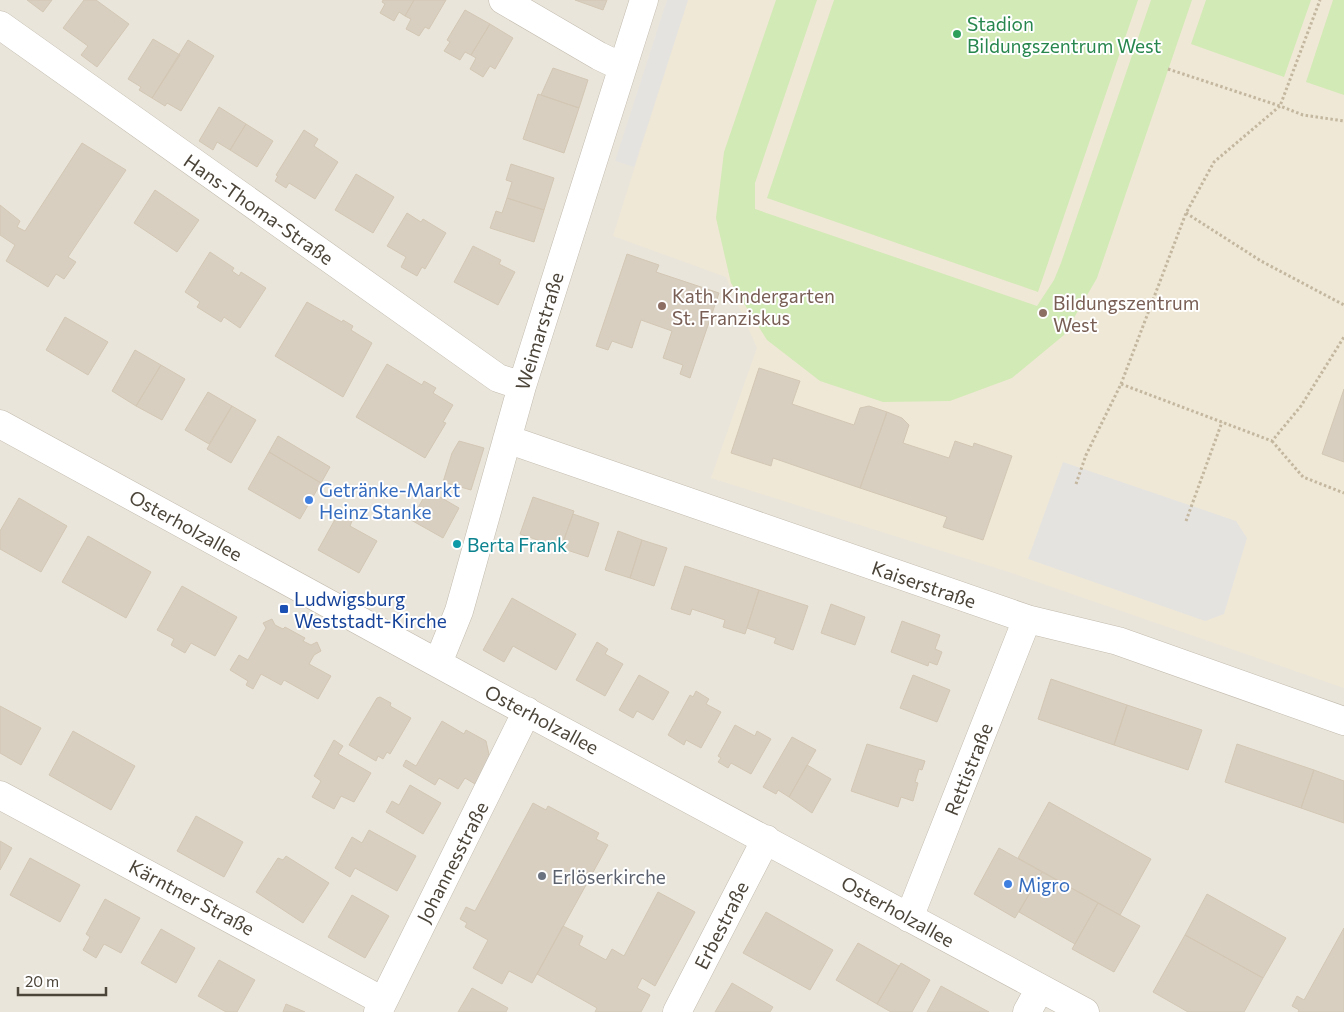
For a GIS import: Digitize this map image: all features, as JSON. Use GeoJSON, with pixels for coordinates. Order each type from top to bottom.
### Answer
{"type":"FeatureCollection","features":[{"type":"Feature","properties":{"kind":"street"},"geometry":{"type":"LineString","coordinates":[[503,0],[599,56],[622,67]]}},
{"type":"Feature","properties":{"kind":"street","name":"Weimarstraße"},"geometry":{"type":"LineString","coordinates":[[438,663],[459,611],[522,386],[644,0]]}},
{"type":"Feature","properties":{"kind":"street","name":"Hans-Thoma-Straße"},"geometry":{"type":"LineString","coordinates":[[0,25],[498,378],[522,386]]}},
{"type":"Feature","properties":{"kind":"street","name":"Osterholzallee"},"geometry":{"type":"LineString","coordinates":[[0,424],[528,712],[1085,1012]]}},
{"type":"Feature","properties":{"kind":"street","name":"Kaiserstraße"},"geometry":{"type":"LineString","coordinates":[[507,439],[1028,619],[1118,641],[1344,721]]}},
{"type":"Feature","properties":{"kind":"street","name":"Rettistraße"},"geometry":{"type":"LineString","coordinates":[[909,918],[1028,619]]}},
{"type":"Feature","properties":{"kind":"street","name":"Johannesstraße"},"geometry":{"type":"LineString","coordinates":[[380,1006],[528,712]]}},
{"type":"Feature","properties":{"kind":"street","name":"Kärntner Straße"},"geometry":{"type":"LineString","coordinates":[[0,795],[380,1006]]}},
{"type":"Feature","properties":{"kind":"street","name":"Erbestraße"},"geometry":{"type":"LineString","coordinates":[[676,1012],[766,839]]}},
{"type":"Feature","properties":{"kind":"street"},"geometry":{"type":"LineString","coordinates":[[1027,1012],[1040,988]]}},
{"type":"Feature","properties":{"kind":"path"},"geometry":{"type":"LineString","coordinates":[[1076,484],[1121,384],[1186,213],[1214,162],[1280,106],[1320,0]]}},
{"type":"Feature","properties":{"kind":"path"},"geometry":{"type":"LineString","coordinates":[[1168,70],[1303,115],[1344,121]]}},
{"type":"Feature","properties":{"kind":"path"},"geometry":{"type":"LineString","coordinates":[[1186,213],[1261,261],[1344,305]]}},
{"type":"Feature","properties":{"kind":"path"},"geometry":{"type":"LineString","coordinates":[[1272,440],[1302,406],[1344,337]]}},
{"type":"Feature","properties":{"kind":"path"},"geometry":{"type":"LineString","coordinates":[[1121,384],[1272,440],[1303,477],[1344,493]]}},
{"type":"Feature","properties":{"kind":"path"},"geometry":{"type":"LineString","coordinates":[[1186,521],[1222,422]]}},
{"type":"Feature","properties":{"kind":"shaded area"},"geometry":{"type":"Polygon","coordinates":[[[0,0],[1344,0],[1344,1012],[0,1012],[0,0]]]}},
{"type":"Feature","properties":{"kind":"shaded area"},"geometry":{"type":"Polygon","coordinates":[[[667,0],[688,0],[634,167],[615,161],[667,0]]]}},
{"type":"Feature","properties":{"kind":"shaded area","name":"Bildungszentrum West"},"geometry":{"type":"Polygon","coordinates":[[[688,0],[1344,0],[1344,688],[1012,573],[711,478],[757,348],[726,277],[613,236],[688,0]]]}},
{"type":"Feature","properties":{"kind":"shaded area"},"geometry":{"type":"Polygon","coordinates":[[[1063,462],[1236,521],[1247,538],[1224,614],[1205,621],[1028,559],[1063,462]]]}},
{"type":"Feature","properties":{"kind":"green space"},"geometry":{"type":"Polygon","coordinates":[[[776,0],[817,0],[755,183],[755,209],[1037,306],[1054,280],[1061,263],[1151,0],[1192,0],[1097,278],[1064,335],[1012,378],[950,401],[883,402],[820,381],[767,340],[731,283],[716,218],[724,152],[776,0]]]}},
{"type":"Feature","properties":{"kind":"green space"},"geometry":{"type":"Polygon","coordinates":[[[834,0],[1138,0],[1038,292],[767,198],[834,0]]]}},
{"type":"Feature","properties":{"kind":"green space"},"geometry":{"type":"Polygon","coordinates":[[[1206,0],[1311,0],[1284,77],[1191,44],[1206,0]]]}},
{"type":"Feature","properties":{"kind":"green space"},"geometry":{"type":"Polygon","coordinates":[[[1333,0],[1344,0],[1344,95],[1306,82],[1333,0]]]}},
{"type":"Feature","properties":{"kind":"building"},"geometry":{"type":"Polygon","coordinates":[[[27,0],[52,0],[43,12],[27,0]]]}},
{"type":"Feature","properties":{"kind":"building"},"geometry":{"type":"Polygon","coordinates":[[[84,0],[96,0],[129,24],[97,67],[81,55],[88,46],[63,28],[84,0]]]}},
{"type":"Feature","properties":{"kind":"building"},"geometry":{"type":"Polygon","coordinates":[[[383,0],[414,0],[405,16],[399,12],[394,21],[380,13],[385,4],[382,2],[383,0]]]}},
{"type":"Feature","properties":{"kind":"building"},"geometry":{"type":"Polygon","coordinates":[[[414,0],[446,0],[429,29],[425,27],[419,36],[406,29],[411,19],[405,16],[414,0]]]}},
{"type":"Feature","properties":{"kind":"building"},"geometry":{"type":"Polygon","coordinates":[[[575,0],[607,0],[603,10],[575,0]]]}},
{"type":"Feature","properties":{"kind":"building"},"geometry":{"type":"Polygon","coordinates":[[[465,10],[490,24],[471,55],[465,52],[460,60],[444,51],[450,42],[447,40],[465,10]]]}},
{"type":"Feature","properties":{"kind":"building"},"geometry":{"type":"Polygon","coordinates":[[[490,24],[513,38],[495,69],[490,66],[483,77],[470,69],[476,58],[471,55],[490,24]]]}},
{"type":"Feature","properties":{"kind":"building"},"geometry":{"type":"Polygon","coordinates":[[[153,39],[180,55],[152,98],[139,90],[141,87],[128,79],[153,39]]]}},
{"type":"Feature","properties":{"kind":"building"},"geometry":{"type":"Polygon","coordinates":[[[188,40],[214,56],[181,111],[167,103],[165,106],[152,98],[188,40]]]}},
{"type":"Feature","properties":{"kind":"building"},"geometry":{"type":"Polygon","coordinates":[[[553,68],[588,80],[579,108],[541,95],[553,68]]]}},
{"type":"Feature","properties":{"kind":"building"},"geometry":{"type":"Polygon","coordinates":[[[538,94],[579,108],[564,153],[523,139],[538,94]]]}},
{"type":"Feature","properties":{"kind":"building"},"geometry":{"type":"Polygon","coordinates":[[[219,107],[246,124],[230,150],[217,142],[213,150],[199,141],[219,107]]]}},
{"type":"Feature","properties":{"kind":"building"},"geometry":{"type":"Polygon","coordinates":[[[246,124],[273,141],[257,167],[230,150],[246,124]]]}},
{"type":"Feature","properties":{"kind":"building"},"geometry":{"type":"Polygon","coordinates":[[[304,130],[318,139],[314,146],[338,162],[315,199],[289,183],[286,188],[275,181],[278,176],[276,175],[304,130]]]}},
{"type":"Feature","properties":{"kind":"building"},"geometry":{"type":"Polygon","coordinates":[[[82,143],[126,170],[68,257],[76,262],[64,279],[56,274],[48,287],[6,261],[15,245],[0,235],[0,205],[20,221],[17,227],[25,231],[82,143]]]}},
{"type":"Feature","properties":{"kind":"building"},"geometry":{"type":"Polygon","coordinates":[[[511,164],[554,178],[544,210],[507,198],[512,182],[506,180],[511,164]]]}},
{"type":"Feature","properties":{"kind":"building"},"geometry":{"type":"Polygon","coordinates":[[[356,174],[394,197],[373,233],[335,210],[356,174]]]}},
{"type":"Feature","properties":{"kind":"building"},"geometry":{"type":"Polygon","coordinates":[[[155,190],[199,220],[177,252],[134,223],[155,190]]]}},
{"type":"Feature","properties":{"kind":"building"},"geometry":{"type":"Polygon","coordinates":[[[507,198],[544,210],[534,242],[490,228],[496,211],[502,213],[507,198]]]}},
{"type":"Feature","properties":{"kind":"building"},"geometry":{"type":"Polygon","coordinates":[[[407,213],[421,222],[423,219],[446,233],[425,269],[422,267],[417,276],[401,267],[406,257],[387,246],[407,213]]]}},
{"type":"Feature","properties":{"kind":"building"},"geometry":{"type":"Polygon","coordinates":[[[473,246],[501,260],[499,264],[515,272],[498,305],[454,282],[473,246]]]}},
{"type":"Feature","properties":{"kind":"building"},"geometry":{"type":"Polygon","coordinates":[[[210,252],[234,268],[232,271],[239,276],[241,272],[266,288],[240,328],[224,317],[221,322],[197,307],[200,302],[185,292],[210,252]]]}},
{"type":"Feature","properties":{"kind":"building","name":"Kath. Kindergarten St. Franziskus"},"geometry":{"type":"Polygon","coordinates":[[[627,254],[659,265],[656,272],[719,293],[690,378],[680,374],[683,365],[663,358],[672,331],[641,320],[632,348],[612,341],[608,350],[596,346],[627,254]]]}},
{"type":"Feature","properties":{"kind":"building"},"geometry":{"type":"Polygon","coordinates":[[[307,302],[342,322],[343,320],[353,326],[351,330],[372,343],[343,397],[275,356],[307,302]]]}},
{"type":"Feature","properties":{"kind":"building"},"geometry":{"type":"Polygon","coordinates":[[[65,317],[108,342],[88,375],[46,350],[65,317]]]}},
{"type":"Feature","properties":{"kind":"building"},"geometry":{"type":"Polygon","coordinates":[[[135,350],[161,365],[136,406],[112,391],[135,350]]]}},
{"type":"Feature","properties":{"kind":"building"},"geometry":{"type":"Polygon","coordinates":[[[387,364],[422,385],[424,381],[436,388],[433,393],[453,405],[443,422],[446,423],[425,458],[356,417],[387,364]]]}},
{"type":"Feature","properties":{"kind":"building"},"geometry":{"type":"Polygon","coordinates":[[[161,365],[185,379],[162,420],[136,406],[161,365]]]}},
{"type":"Feature","properties":{"kind":"building"},"geometry":{"type":"Polygon","coordinates":[[[759,368],[800,381],[792,404],[854,425],[860,408],[869,406],[887,412],[860,488],[773,458],[771,466],[731,453],[759,368]]]}},
{"type":"Feature","properties":{"kind":"building"},"geometry":{"type":"Polygon","coordinates":[[[1344,389],[1344,462],[1322,454],[1344,389]]]}},
{"type":"Feature","properties":{"kind":"building"},"geometry":{"type":"Polygon","coordinates":[[[208,392],[232,406],[209,444],[185,430],[208,392]]]}},
{"type":"Feature","properties":{"kind":"building"},"geometry":{"type":"Polygon","coordinates":[[[232,406],[256,420],[231,463],[207,449],[232,406]]]}},
{"type":"Feature","properties":{"kind":"building"},"geometry":{"type":"Polygon","coordinates":[[[887,412],[902,418],[909,425],[903,443],[949,458],[955,441],[973,447],[974,443],[1012,456],[983,540],[943,527],[947,517],[860,488],[887,412]]]}},
{"type":"Feature","properties":{"kind":"building"},"geometry":{"type":"Polygon","coordinates":[[[278,436],[330,467],[321,483],[269,452],[278,436]]]}},
{"type":"Feature","properties":{"kind":"building"},"geometry":{"type":"Polygon","coordinates":[[[459,441],[484,448],[471,490],[443,482],[452,453],[459,441]]]}},
{"type":"Feature","properties":{"kind":"building"},"geometry":{"type":"Polygon","coordinates":[[[269,452],[321,483],[300,519],[248,489],[269,452]]]}},
{"type":"Feature","properties":{"kind":"building"},"geometry":{"type":"Polygon","coordinates":[[[428,490],[459,508],[443,538],[411,520],[428,490]]]}},
{"type":"Feature","properties":{"kind":"building"},"geometry":{"type":"Polygon","coordinates":[[[533,497],[574,511],[561,548],[520,534],[533,497]]]}},
{"type":"Feature","properties":{"kind":"building"},"geometry":{"type":"Polygon","coordinates":[[[19,498],[67,526],[41,572],[0,549],[0,531],[19,498]]]}},
{"type":"Feature","properties":{"kind":"building"},"geometry":{"type":"Polygon","coordinates":[[[338,514],[352,521],[350,526],[377,541],[359,573],[318,550],[338,514]]]}},
{"type":"Feature","properties":{"kind":"building"},"geometry":{"type":"Polygon","coordinates":[[[573,514],[599,523],[588,557],[561,548],[573,514]]]}},
{"type":"Feature","properties":{"kind":"building"},"geometry":{"type":"Polygon","coordinates":[[[618,531],[642,540],[630,578],[605,570],[618,531]]]}},
{"type":"Feature","properties":{"kind":"building"},"geometry":{"type":"Polygon","coordinates":[[[88,536],[151,572],[126,618],[62,582],[88,536]]]}},
{"type":"Feature","properties":{"kind":"building"},"geometry":{"type":"Polygon","coordinates":[[[642,540],[667,548],[654,586],[630,578],[642,540]]]}},
{"type":"Feature","properties":{"kind":"building"},"geometry":{"type":"Polygon","coordinates":[[[685,566],[759,590],[745,634],[723,627],[725,620],[692,609],[690,615],[671,609],[685,566]]]}},
{"type":"Feature","properties":{"kind":"building"},"geometry":{"type":"Polygon","coordinates":[[[182,586],[237,617],[215,656],[191,643],[185,653],[171,645],[174,639],[157,630],[182,586]]]}},
{"type":"Feature","properties":{"kind":"building"},"geometry":{"type":"Polygon","coordinates":[[[759,590],[808,606],[793,650],[774,643],[776,638],[747,628],[759,590]]]}},
{"type":"Feature","properties":{"kind":"building"},"geometry":{"type":"Polygon","coordinates":[[[512,598],[576,634],[556,670],[513,646],[504,662],[483,650],[512,598]]]}},
{"type":"Feature","properties":{"kind":"building"},"geometry":{"type":"Polygon","coordinates":[[[831,604],[865,617],[855,645],[821,633],[831,604]]]}},
{"type":"Feature","properties":{"kind":"building"},"geometry":{"type":"Polygon","coordinates":[[[272,619],[275,625],[283,629],[285,627],[305,638],[303,641],[311,645],[317,642],[321,651],[314,655],[309,664],[331,676],[318,699],[284,680],[281,685],[261,674],[253,689],[246,685],[248,681],[230,670],[239,655],[248,660],[266,628],[263,623],[272,619]]]}},
{"type":"Feature","properties":{"kind":"building"},"geometry":{"type":"Polygon","coordinates":[[[902,621],[940,635],[935,649],[942,652],[937,665],[929,662],[928,666],[891,652],[902,621]]]}},
{"type":"Feature","properties":{"kind":"building"},"geometry":{"type":"Polygon","coordinates":[[[597,642],[608,649],[605,654],[623,664],[605,696],[576,680],[597,642]]]}},
{"type":"Feature","properties":{"kind":"building"},"geometry":{"type":"Polygon","coordinates":[[[639,675],[669,692],[653,720],[637,711],[633,718],[619,710],[639,675]]]}},
{"type":"Feature","properties":{"kind":"building"},"geometry":{"type":"Polygon","coordinates":[[[913,675],[950,690],[937,722],[900,708],[913,675]]]}},
{"type":"Feature","properties":{"kind":"building"},"geometry":{"type":"Polygon","coordinates":[[[1051,679],[1127,705],[1114,745],[1038,719],[1051,679]]]}},
{"type":"Feature","properties":{"kind":"building"},"geometry":{"type":"Polygon","coordinates":[[[696,691],[709,699],[706,704],[721,712],[701,748],[686,740],[684,745],[668,735],[690,695],[693,697],[696,691]]]}},
{"type":"Feature","properties":{"kind":"building"},"geometry":{"type":"Polygon","coordinates":[[[380,697],[391,703],[390,706],[411,718],[390,754],[387,752],[383,759],[378,756],[376,761],[349,745],[377,698],[380,697]]]}},
{"type":"Feature","properties":{"kind":"building"},"geometry":{"type":"Polygon","coordinates":[[[1127,705],[1202,730],[1188,770],[1114,745],[1127,705]]]}},
{"type":"Feature","properties":{"kind":"building"},"geometry":{"type":"Polygon","coordinates":[[[0,706],[41,728],[21,765],[0,753],[0,706]]]}},
{"type":"Feature","properties":{"kind":"building"},"geometry":{"type":"Polygon","coordinates":[[[442,721],[464,734],[466,730],[486,741],[490,759],[475,784],[465,778],[458,789],[439,778],[435,785],[403,766],[406,760],[416,766],[442,721]]]}},
{"type":"Feature","properties":{"kind":"building"},"geometry":{"type":"Polygon","coordinates":[[[735,725],[755,736],[757,731],[771,739],[751,774],[731,763],[728,768],[718,762],[721,758],[718,756],[735,725]]]}},
{"type":"Feature","properties":{"kind":"building"},"geometry":{"type":"Polygon","coordinates":[[[73,731],[135,766],[111,810],[49,775],[73,731]]]}},
{"type":"Feature","properties":{"kind":"building"},"geometry":{"type":"Polygon","coordinates":[[[792,737],[816,750],[789,797],[778,790],[776,794],[763,787],[792,737]]]}},
{"type":"Feature","properties":{"kind":"building"},"geometry":{"type":"Polygon","coordinates":[[[334,740],[343,746],[338,754],[371,773],[354,802],[341,796],[334,809],[312,797],[321,781],[314,776],[334,740]]]}},
{"type":"Feature","properties":{"kind":"building"},"geometry":{"type":"Polygon","coordinates":[[[867,744],[925,761],[922,770],[919,769],[915,782],[918,783],[913,801],[901,797],[898,807],[851,791],[867,744]]]}},
{"type":"Feature","properties":{"kind":"building"},"geometry":{"type":"Polygon","coordinates":[[[1237,744],[1314,770],[1301,808],[1225,782],[1237,744]]]}},
{"type":"Feature","properties":{"kind":"building"},"geometry":{"type":"Polygon","coordinates":[[[807,765],[831,779],[812,813],[789,797],[807,765]]]}},
{"type":"Feature","properties":{"kind":"building"},"geometry":{"type":"Polygon","coordinates":[[[1314,770],[1344,781],[1344,823],[1301,808],[1314,770]]]}},
{"type":"Feature","properties":{"kind":"building"},"geometry":{"type":"Polygon","coordinates":[[[410,785],[441,803],[423,834],[386,812],[392,801],[399,805],[410,785]]]}},
{"type":"Feature","properties":{"kind":"building"},"geometry":{"type":"Polygon","coordinates":[[[1049,802],[1151,859],[1120,915],[1018,858],[1049,802]]]}},
{"type":"Feature","properties":{"kind":"building","name":"Erlöserkirche"},"geometry":{"type":"Polygon","coordinates":[[[533,803],[546,810],[548,806],[599,833],[596,839],[608,845],[532,983],[509,971],[502,984],[473,968],[488,940],[465,927],[467,923],[460,919],[466,907],[475,911],[533,803]]]}},
{"type":"Feature","properties":{"kind":"building"},"geometry":{"type":"Polygon","coordinates":[[[196,816],[243,842],[224,877],[177,851],[196,816]]]}},
{"type":"Feature","properties":{"kind":"building"},"geometry":{"type":"Polygon","coordinates":[[[369,830],[416,856],[397,891],[355,868],[350,877],[335,868],[352,837],[362,843],[369,830]]]}},
{"type":"Feature","properties":{"kind":"building"},"geometry":{"type":"Polygon","coordinates":[[[0,841],[12,848],[0,870],[0,841]]]}},
{"type":"Feature","properties":{"kind":"building"},"geometry":{"type":"Polygon","coordinates":[[[999,848],[1042,872],[1015,918],[974,894],[999,848]]]}},
{"type":"Feature","properties":{"kind":"building"},"geometry":{"type":"Polygon","coordinates":[[[286,856],[329,883],[303,923],[256,892],[278,858],[283,860],[286,856]]]}},
{"type":"Feature","properties":{"kind":"building"},"geometry":{"type":"Polygon","coordinates":[[[30,858],[80,885],[60,922],[10,895],[30,858]]]}},
{"type":"Feature","properties":{"kind":"building"},"geometry":{"type":"Polygon","coordinates":[[[1042,872],[1098,903],[1075,944],[1019,912],[1042,872]]]}},
{"type":"Feature","properties":{"kind":"building"},"geometry":{"type":"Polygon","coordinates":[[[658,892],[695,912],[655,986],[642,978],[637,988],[650,995],[641,1012],[595,1012],[597,1008],[537,974],[563,926],[583,936],[579,945],[606,960],[612,949],[624,956],[658,892]]]}},
{"type":"Feature","properties":{"kind":"building"},"geometry":{"type":"Polygon","coordinates":[[[1207,894],[1286,938],[1263,978],[1185,935],[1207,894]]]}},
{"type":"Feature","properties":{"kind":"building"},"geometry":{"type":"Polygon","coordinates":[[[352,895],[389,916],[365,958],[328,937],[352,895]]]}},
{"type":"Feature","properties":{"kind":"building"},"geometry":{"type":"Polygon","coordinates":[[[105,899],[140,918],[121,953],[104,944],[96,958],[83,950],[90,937],[86,934],[105,899]]]}},
{"type":"Feature","properties":{"kind":"building"},"geometry":{"type":"Polygon","coordinates":[[[1098,903],[1140,926],[1114,972],[1072,949],[1098,903]]]}},
{"type":"Feature","properties":{"kind":"building"},"geometry":{"type":"Polygon","coordinates":[[[766,912],[833,950],[810,990],[743,953],[766,912]]]}},
{"type":"Feature","properties":{"kind":"building"},"geometry":{"type":"Polygon","coordinates":[[[1344,928],[1344,1012],[1298,1012],[1299,1010],[1292,1006],[1297,996],[1304,1000],[1344,928]]]}},
{"type":"Feature","properties":{"kind":"building"},"geometry":{"type":"Polygon","coordinates":[[[161,929],[195,948],[176,983],[141,963],[161,929]]]}},
{"type":"Feature","properties":{"kind":"building"},"geometry":{"type":"Polygon","coordinates":[[[1185,935],[1263,978],[1244,1012],[1188,1012],[1153,992],[1185,935]]]}},
{"type":"Feature","properties":{"kind":"building"},"geometry":{"type":"Polygon","coordinates":[[[858,943],[899,966],[877,1004],[836,980],[858,943]]]}},
{"type":"Feature","properties":{"kind":"building"},"geometry":{"type":"Polygon","coordinates":[[[219,960],[255,980],[237,1012],[226,1012],[198,996],[219,960]]]}},
{"type":"Feature","properties":{"kind":"building"},"geometry":{"type":"Polygon","coordinates":[[[901,963],[930,980],[912,1012],[891,1012],[877,1004],[901,963]]]}},
{"type":"Feature","properties":{"kind":"building"},"geometry":{"type":"Polygon","coordinates":[[[732,983],[773,1007],[770,1012],[715,1012],[732,983]]]}},
{"type":"Feature","properties":{"kind":"building"},"geometry":{"type":"Polygon","coordinates":[[[941,986],[989,1012],[927,1012],[941,986]]]}},
{"type":"Feature","properties":{"kind":"building"},"geometry":{"type":"Polygon","coordinates":[[[472,988],[508,1008],[506,1012],[458,1012],[472,988]]]}},
{"type":"Feature","properties":{"kind":"building"},"geometry":{"type":"Polygon","coordinates":[[[286,1004],[305,1012],[283,1012],[286,1004]]]}},
{"type":"Feature","properties":{"kind":"place","name":"Stadion Bildungszentrum West"},"geometry":{"type":"Point","coordinates":[957,34]}},
{"type":"Feature","properties":{"kind":"place","name":"Kath. Kindergarten St. Franziskus"},"geometry":{"type":"Point","coordinates":[662,306]}},
{"type":"Feature","properties":{"kind":"place","name":"Bildungszentrum West"},"geometry":{"type":"Point","coordinates":[1043,313]}},
{"type":"Feature","properties":{"kind":"place","name":"Getränke-Markt Heinz Stanke"},"geometry":{"type":"Point","coordinates":[309,500]}},
{"type":"Feature","properties":{"kind":"place","name":"Berta Frank"},"geometry":{"type":"Point","coordinates":[457,544]}},
{"type":"Feature","properties":{"kind":"place","name":"Ludwigsburg Weststadt-Kirche"},"geometry":{"type":"Point","coordinates":[284,609]}},
{"type":"Feature","properties":{"kind":"place","name":"Erlöserkirche"},"geometry":{"type":"Point","coordinates":[542,876]}},
{"type":"Feature","properties":{"kind":"place","name":"Migro"},"geometry":{"type":"Point","coordinates":[1008,884]}}]}
